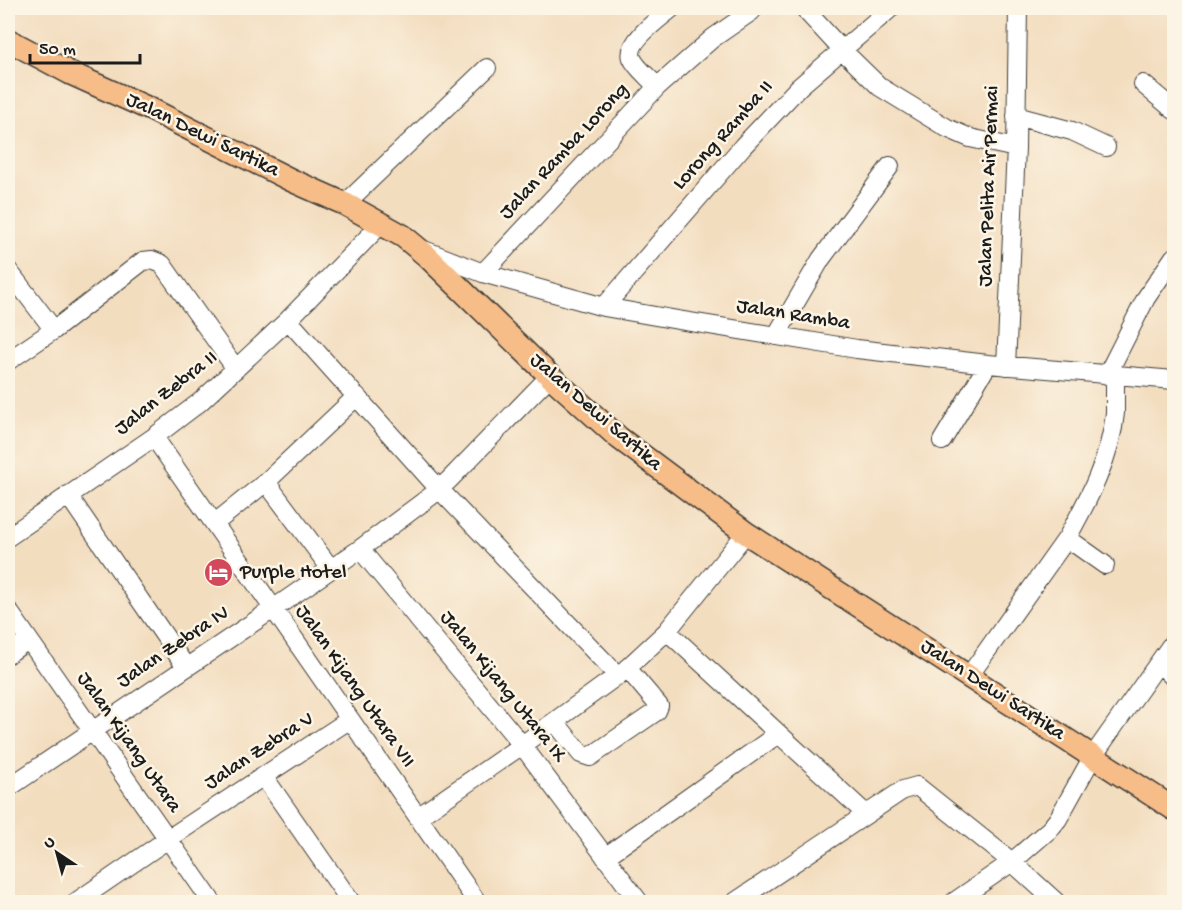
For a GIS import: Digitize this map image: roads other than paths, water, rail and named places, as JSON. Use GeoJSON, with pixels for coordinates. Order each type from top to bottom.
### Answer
{"type":"FeatureCollection","features":[{"type":"Feature","properties":{"kind":"main road","name":"Jalan Dewi Sartika"},"geometry":{"type":"LineString","coordinates":[[8,40],[70,73],[152,110],[382,223],[414,245],[550,376],[631,448],[746,533],[1174,809]]}},
{"type":"Feature","properties":{"kind":"street","name":"Jalan Ramba Lorong"},"geometry":{"type":"LineString","coordinates":[[483,273],[657,87],[634,61],[631,55],[632,49],[638,39],[672,8]]}},
{"type":"Feature","properties":{"kind":"street","name":"Lorong Ramba II"},"geometry":{"type":"LineString","coordinates":[[604,307],[742,146],[805,81],[891,8]]}},
{"type":"Feature","properties":{"kind":"street","name":"Jalan Pelita Air Permai"},"geometry":{"type":"LineString","coordinates":[[997,365],[1016,148],[1018,8]]}},
{"type":"Feature","properties":{"kind":"street"},"geometry":{"type":"LineString","coordinates":[[657,87],[713,38],[752,11]]}},
{"type":"Feature","properties":{"kind":"street"},"geometry":{"type":"LineString","coordinates":[[807,12],[877,85],[937,123],[970,138],[1016,148]]}},
{"type":"Feature","properties":{"kind":"street"},"geometry":{"type":"LineString","coordinates":[[345,204],[487,68]]}},
{"type":"Feature","properties":{"kind":"street"},"geometry":{"type":"LineString","coordinates":[[1143,84],[1174,110]]}},
{"type":"Feature","properties":{"kind":"street"},"geometry":{"type":"LineString","coordinates":[[1016,116],[1072,131],[1106,147]]}},
{"type":"Feature","properties":{"kind":"street"},"geometry":{"type":"LineString","coordinates":[[776,336],[821,259],[890,166]]}},
{"type":"Feature","properties":{"kind":"street","name":"Jalan Zebra II"},"geometry":{"type":"LineString","coordinates":[[8,537],[154,437],[200,402],[288,320],[382,223]]}},
{"type":"Feature","properties":{"kind":"street","name":"Jalan Ramba"},"geometry":{"type":"LineString","coordinates":[[414,245],[483,273],[604,307],[857,349],[997,365],[1174,380]]}},
{"type":"Feature","properties":{"kind":"street"},"geometry":{"type":"LineString","coordinates":[[969,676],[1067,538],[1091,494],[1107,447],[1114,414],[1111,375],[1146,298],[1174,257]]}},
{"type":"Feature","properties":{"kind":"street"},"geometry":{"type":"LineString","coordinates":[[8,361],[54,330],[143,261],[152,260],[162,264],[236,369]]}},
{"type":"Feature","properties":{"kind":"street"},"geometry":{"type":"LineString","coordinates":[[8,270],[54,330]]}},
{"type":"Feature","properties":{"kind":"street"},"geometry":{"type":"LineString","coordinates":[[288,320],[439,489],[659,706],[657,711],[590,757],[581,754],[555,722]]}},
{"type":"Feature","properties":{"kind":"street"},"geometry":{"type":"LineString","coordinates":[[942,441],[997,365]]}},
{"type":"Feature","properties":{"kind":"street","name":"Jalan Zebra IV"},"geometry":{"type":"LineString","coordinates":[[8,788],[360,549],[439,489],[550,376]]}},
{"type":"Feature","properties":{"kind":"street"},"geometry":{"type":"LineString","coordinates":[[214,523],[266,482],[357,396]]}},
{"type":"Feature","properties":{"kind":"street","name":"Jalan Kijang Utara VII"},"geometry":{"type":"LineString","coordinates":[[154,437],[477,903]]}},
{"type":"Feature","properties":{"kind":"street"},"geometry":{"type":"LineString","coordinates":[[266,482],[331,569]]}},
{"type":"Feature","properties":{"kind":"street"},"geometry":{"type":"LineString","coordinates":[[68,495],[186,667]]}},
{"type":"Feature","properties":{"kind":"street"},"geometry":{"type":"LineString","coordinates":[[418,817],[522,746],[622,672],[667,631],[746,533]]}},
{"type":"Feature","properties":{"kind":"street"},"geometry":{"type":"LineString","coordinates":[[1067,538],[1105,565]]}},
{"type":"Feature","properties":{"kind":"street","name":"Jalan Kijang Utara IX"},"geometry":{"type":"LineString","coordinates":[[360,549],[522,746],[639,903]]}},
{"type":"Feature","properties":{"kind":"street","name":"Jalan Kijang Utara"},"geometry":{"type":"LineString","coordinates":[[8,610],[212,903]]}},
{"type":"Feature","properties":{"kind":"street"},"geometry":{"type":"LineString","coordinates":[[667,631],[866,814]]}},
{"type":"Feature","properties":{"kind":"street"},"geometry":{"type":"LineString","coordinates":[[8,654],[28,640]]}},
{"type":"Feature","properties":{"kind":"street"},"geometry":{"type":"LineString","coordinates":[[954,903],[1044,836],[1054,824],[1093,756],[1174,641]]}},
{"type":"Feature","properties":{"kind":"street"},"geometry":{"type":"LineString","coordinates":[[1159,663],[1174,678]]}},
{"type":"Feature","properties":{"kind":"street","name":"Jalan Zebra V"},"geometry":{"type":"LineString","coordinates":[[77,902],[349,720]]}},
{"type":"Feature","properties":{"kind":"street"},"geometry":{"type":"LineString","coordinates":[[605,857],[778,734]]}},
{"type":"Feature","properties":{"kind":"street"},"geometry":{"type":"LineString","coordinates":[[264,777],[351,903]]}},
{"type":"Feature","properties":{"kind":"street"},"geometry":{"type":"LineString","coordinates":[[735,903],[866,814],[913,786],[917,786],[1012,862],[1056,903]]}},
{"type":"Feature","properties":{"kind":"place","name":"Purple Hotel"},"geometry":{"type":"Point","coordinates":[219,573]}}]}
